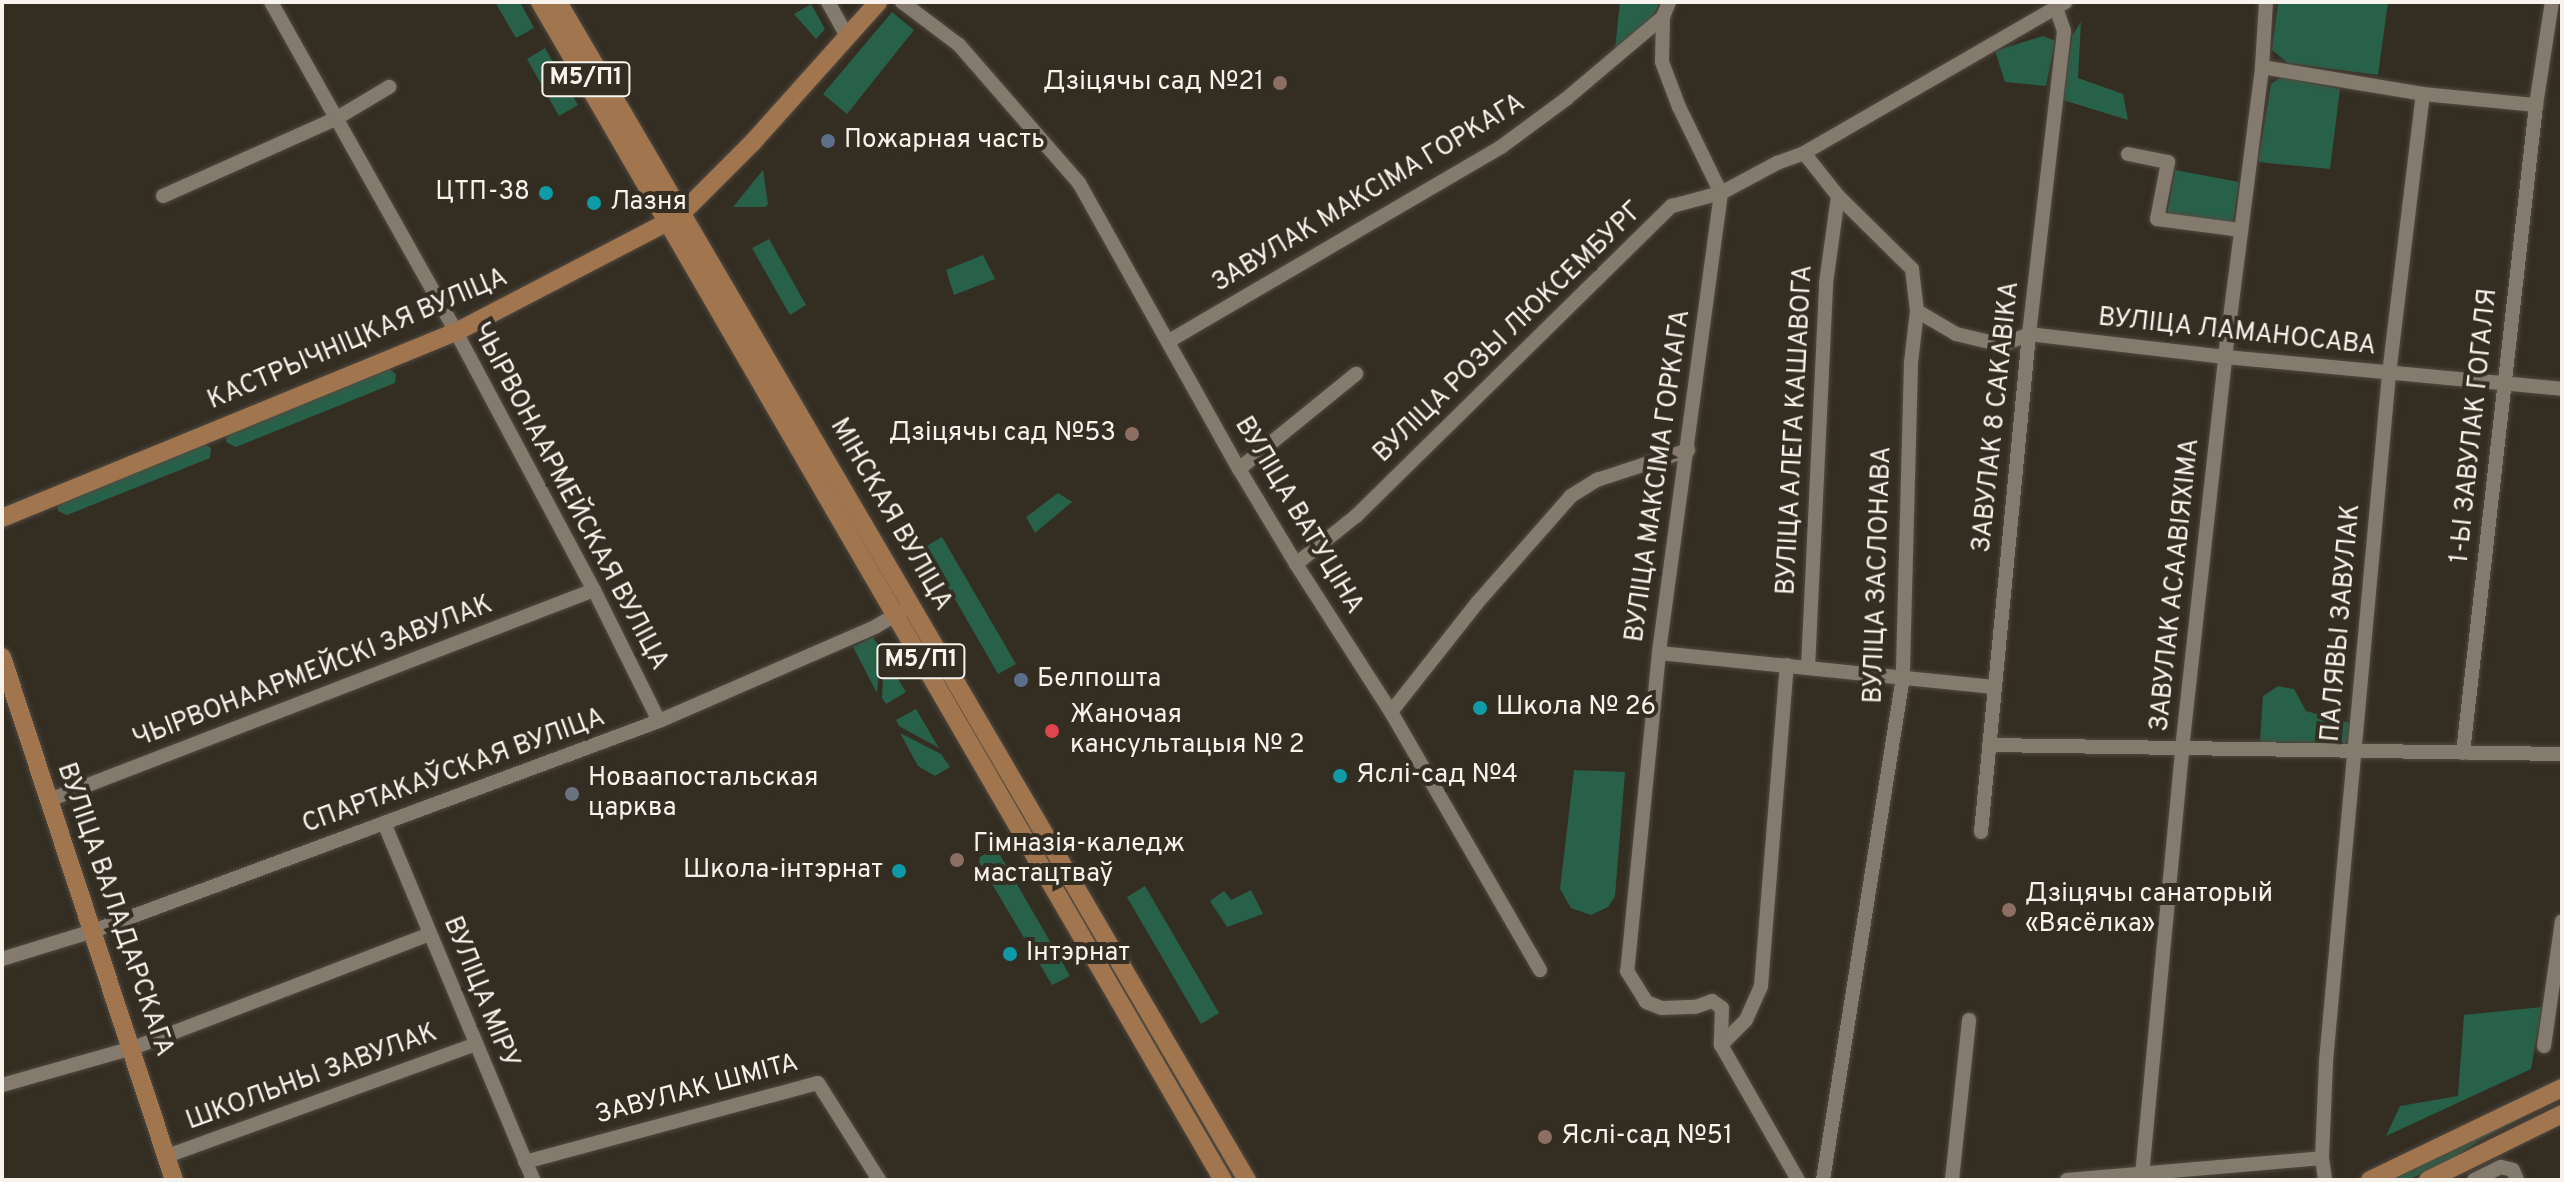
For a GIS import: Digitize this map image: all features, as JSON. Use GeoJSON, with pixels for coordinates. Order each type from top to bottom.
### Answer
{"type":"FeatureCollection","features":[{"type":"Feature","properties":{"kind":"main road","name":"МІНСКАЯ ВУЛІЦА"},"geometry":{"type":"LineString","coordinates":[[540,2],[676,216],[912,605],[1247,1180]]}},
{"type":"Feature","properties":{"kind":"main road","name":"МІНСКАЯ ВУЛІЦА"},"geometry":{"type":"LineString","coordinates":[[558,2],[895,615],[1223,1180]]}},
{"type":"Feature","properties":{"kind":"main road","name":"КАСТРЫЧНІЦКАЯ ВУЛІЦА"},"geometry":{"type":"LineString","coordinates":[[2,518],[456,332],[676,216],[848,38],[878,2]]}},
{"type":"Feature","properties":{"kind":"main road","name":"ВУЛІЦА ВАЛАДАРСКАГА"},"geometry":{"type":"LineString","coordinates":[[2,657],[174,1180]]}},
{"type":"Feature","properties":{"kind":"main road"},"geometry":{"type":"LineString","coordinates":[[2370,1180],[2562,1088]]}},
{"type":"Feature","properties":{"kind":"main road"},"geometry":{"type":"LineString","coordinates":[[2428,1180],[2562,1114]]}},
{"type":"Feature","properties":{"kind":"street","name":"ЧЫРВОНААРМЕЙСКАЯ ВУЛІЦА"},"geometry":{"type":"LineString","coordinates":[[271,2],[456,332],[594,590],[659,721]]}},
{"type":"Feature","properties":{"kind":"street"},"geometry":{"type":"LineString","coordinates":[[828,2],[848,38]]}},
{"type":"Feature","properties":{"kind":"street","name":"ВУЛІЦА ВАТУЦІНА"},"geometry":{"type":"LineString","coordinates":[[902,2],[959,45],[1079,183],[1239,469],[1391,712],[1540,970]]}},
{"type":"Feature","properties":{"kind":"street"},"geometry":{"type":"LineString","coordinates":[[1669,2],[1663,17],[1662,62],[1679,107],[1721,193]]}},
{"type":"Feature","properties":{"kind":"street","name":"ЗАВУЛАК АСААВІЯХІМА"},"geometry":{"type":"LineString","coordinates":[[2142,1175],[2182,749],[2225,357],[2262,67],[2266,2]]}},
{"type":"Feature","properties":{"kind":"street","name":"1-Ы ЗАВУЛАК ГОГАЛЯ"},"geometry":{"type":"LineString","coordinates":[[2463,753],[2536,105],[2552,2]]}},
{"type":"Feature","properties":{"kind":"street","name":"ВУЛІЦА РОЗЫ ЛЮКСЕМБУРГ"},"geometry":{"type":"LineString","coordinates":[[1296,564],[1356,516],[1672,206],[1721,193],[1777,163],[1804,153],[2061,5]]}},
{"type":"Feature","properties":{"kind":"street","name":"ЗАВУЛАК 8 САКАВІКА"},"geometry":{"type":"LineString","coordinates":[[1981,832],[2029,334],[2064,31],[2061,5]]}},
{"type":"Feature","properties":{"kind":"street","name":"ЗАВУЛАК МАКСІМА ГОРКАГА"},"geometry":{"type":"LineString","coordinates":[[1169,341],[1501,147],[1570,96],[1663,17]]}},
{"type":"Feature","properties":{"kind":"street"},"geometry":{"type":"LineString","coordinates":[[2262,67],[2423,94],[2536,105]]}},
{"type":"Feature","properties":{"kind":"street"},"geometry":{"type":"LineString","coordinates":[[163,196],[337,118],[389,87]]}},
{"type":"Feature","properties":{"kind":"street","name":"ПАЛЯВЫ ЗАВУЛАК"},"geometry":{"type":"LineString","coordinates":[[2325,1180],[2322,1158],[2326,1061],[2389,374],[2423,94]]}},
{"type":"Feature","properties":{"kind":"street","name":"ВУЛІЦА ЗАСЛОНАВА"},"geometry":{"type":"LineString","coordinates":[[1804,153],[1838,196],[1912,269],[1917,311],[1911,363],[1903,677],[1823,1180]]}},
{"type":"Feature","properties":{"kind":"street"},"geometry":{"type":"LineString","coordinates":[[2128,154],[2168,162],[2157,219],[2241,230]]}},
{"type":"Feature","properties":{"kind":"street","name":"ВУЛІЦА МАКСІМА ГОРКАГА"},"geometry":{"type":"LineString","coordinates":[[1721,193],[1659,653],[1627,971],[1646,1002],[1662,1008],[1695,1007],[1712,1001],[1722,1008],[1721,1045]]}},
{"type":"Feature","properties":{"kind":"street","name":"ВУЛІЦА АЛЕГА КАШАВОГА"},"geometry":{"type":"LineString","coordinates":[[1808,668],[1826,283],[1838,196]]}},
{"type":"Feature","properties":{"kind":"street","name":"ВУЛІЦА ЛАМАНОСАВА"},"geometry":{"type":"LineString","coordinates":[[1917,311],[1956,334],[2002,345],[2029,334],[2389,374],[2504,381],[2562,389]]}},
{"type":"Feature","properties":{"kind":"street"},"geometry":{"type":"LineString","coordinates":[[1239,469],[1356,374]]}},
{"type":"Feature","properties":{"kind":"street"},"geometry":{"type":"LineString","coordinates":[[1391,712],[1477,603],[1571,496],[1597,480],[1688,450]]}},
{"type":"Feature","properties":{"kind":"street","name":"ЧЫРВОНААРМЕЙСКІ ЗАВУЛАК"},"geometry":{"type":"LineString","coordinates":[[49,800],[594,590]]}},
{"type":"Feature","properties":{"kind":"street","name":"СПАРТАКАЎСКАЯ ВУЛІЦА"},"geometry":{"type":"LineString","coordinates":[[2,959],[93,931],[659,721],[912,605]]}},
{"type":"Feature","properties":{"kind":"street"},"geometry":{"type":"LineString","coordinates":[[1659,653],[1994,687]]}},
{"type":"Feature","properties":{"kind":"street"},"geometry":{"type":"LineString","coordinates":[[1787,665],[1761,986],[1746,1020],[1721,1045],[1798,1180]]}},
{"type":"Feature","properties":{"kind":"street"},"geometry":{"type":"LineString","coordinates":[[1989,745],[2562,754]]}},
{"type":"Feature","properties":{"kind":"street","name":"ВУЛІЦА МІРУ"},"geometry":{"type":"LineString","coordinates":[[384,823],[473,1045],[533,1180]]}},
{"type":"Feature","properties":{"kind":"street"},"geometry":{"type":"LineString","coordinates":[[2544,1046],[2562,921]]}},
{"type":"Feature","properties":{"kind":"street"},"geometry":{"type":"LineString","coordinates":[[2,1085],[133,1048],[430,934]]}},
{"type":"Feature","properties":{"kind":"street"},"geometry":{"type":"LineString","coordinates":[[1952,1180],[1969,1020]]}},
{"type":"Feature","properties":{"kind":"street","name":"ШКОЛЬНЫ ЗАВУЛАК"},"geometry":{"type":"LineString","coordinates":[[167,1156],[473,1045]]}},
{"type":"Feature","properties":{"kind":"street","name":"ЗАВУЛАК ШМІТА"},"geometry":{"type":"LineString","coordinates":[[525,1162],[818,1083],[879,1180]]}},
{"type":"Feature","properties":{"kind":"street"},"geometry":{"type":"LineString","coordinates":[[2067,1180],[2322,1158]]}},
{"type":"Feature","properties":{"kind":"street"},"geometry":{"type":"LineString","coordinates":[[2474,1180],[2501,1167],[2513,1170],[2517,1180]]}},
{"type":"Feature","properties":{"kind":"green space"},"geometry":{"type":"Polygon","coordinates":[[[495,2],[520,2],[534,28],[516,38],[495,2]]]}},
{"type":"Feature","properties":{"kind":"green space"},"geometry":{"type":"Polygon","coordinates":[[[1620,2],[1660,2],[1651,20],[1615,49],[1620,2]]]}},
{"type":"Feature","properties":{"kind":"green space"},"geometry":{"type":"Polygon","coordinates":[[[2278,2],[2388,2],[2378,75],[2288,63],[2272,50],[2278,2]]]}},
{"type":"Feature","properties":{"kind":"green space"},"geometry":{"type":"Polygon","coordinates":[[[811,4],[825,29],[816,39],[794,14],[811,4]]]}},
{"type":"Feature","properties":{"kind":"green space"},"geometry":{"type":"Polygon","coordinates":[[[892,12],[914,30],[847,114],[823,94],[892,12]]]}},
{"type":"Feature","properties":{"kind":"green space"},"geometry":{"type":"Polygon","coordinates":[[[2081,22],[2078,78],[2123,94],[2128,120],[2063,100],[2072,36],[2081,22]]]}},
{"type":"Feature","properties":{"kind":"green space"},"geometry":{"type":"Polygon","coordinates":[[[2043,36],[2055,41],[2046,86],[2005,82],[1995,51],[2043,36]]]}},
{"type":"Feature","properties":{"kind":"green space"},"geometry":{"type":"Polygon","coordinates":[[[545,48],[578,105],[559,116],[527,59],[545,48]]]}},
{"type":"Feature","properties":{"kind":"green space"},"geometry":{"type":"Polygon","coordinates":[[[2281,77],[2340,89],[2330,169],[2258,162],[2271,84],[2281,77]]]}},
{"type":"Feature","properties":{"kind":"green space"},"geometry":{"type":"Polygon","coordinates":[[[763,170],[768,204],[765,207],[733,207],[763,170]]]}},
{"type":"Feature","properties":{"kind":"green space"},"geometry":{"type":"Polygon","coordinates":[[[2175,170],[2239,182],[2233,223],[2167,214],[2175,170]]]}},
{"type":"Feature","properties":{"kind":"green space"},"geometry":{"type":"Polygon","coordinates":[[[769,239],[806,305],[790,315],[752,248],[769,239]]]}},
{"type":"Feature","properties":{"kind":"green space"},"geometry":{"type":"Polygon","coordinates":[[[983,255],[995,279],[954,295],[946,270],[983,255]]]}},
{"type":"Feature","properties":{"kind":"green space"},"geometry":{"type":"Polygon","coordinates":[[[388,368],[396,374],[395,383],[236,447],[226,442],[227,433],[388,368]]]}},
{"type":"Feature","properties":{"kind":"green space"},"geometry":{"type":"Polygon","coordinates":[[[202,443],[211,448],[210,458],[67,515],[58,511],[58,501],[202,443]]]}},
{"type":"Feature","properties":{"kind":"green space"},"geometry":{"type":"Polygon","coordinates":[[[1058,493],[1072,502],[1035,533],[1026,517],[1058,493]]]}},
{"type":"Feature","properties":{"kind":"green space"},"geometry":{"type":"Polygon","coordinates":[[[942,537],[1016,664],[998,674],[925,547],[942,537]]]}},
{"type":"Feature","properties":{"kind":"green space"},"geometry":{"type":"Polygon","coordinates":[[[873,637],[881,650],[877,693],[853,647],[873,637]]]}},
{"type":"Feature","properties":{"kind":"green space"},"geometry":{"type":"Polygon","coordinates":[[[884,656],[906,692],[886,704],[882,698],[884,656]]]}},
{"type":"Feature","properties":{"kind":"green space"},"geometry":{"type":"Polygon","coordinates":[[[2278,686],[2294,689],[2306,711],[2350,723],[2348,743],[2260,742],[2263,696],[2278,686]]]}},
{"type":"Feature","properties":{"kind":"green space"},"geometry":{"type":"Polygon","coordinates":[[[916,709],[939,748],[899,726],[896,720],[916,709]]]}},
{"type":"Feature","properties":{"kind":"green space"},"geometry":{"type":"Polygon","coordinates":[[[900,733],[941,754],[950,767],[935,776],[918,766],[900,733]]]}},
{"type":"Feature","properties":{"kind":"green space"},"geometry":{"type":"Polygon","coordinates":[[[1574,770],[1625,772],[1615,896],[1608,907],[1591,915],[1571,908],[1560,889],[1574,770]]]}},
{"type":"Feature","properties":{"kind":"green space"},"geometry":{"type":"Polygon","coordinates":[[[996,848],[1070,976],[1052,985],[979,862],[980,857],[996,848]]]}},
{"type":"Feature","properties":{"kind":"green space"},"geometry":{"type":"Polygon","coordinates":[[[1145,886],[1219,1013],[1201,1024],[1127,897],[1145,886]]]}},
{"type":"Feature","properties":{"kind":"green space"},"geometry":{"type":"Polygon","coordinates":[[[1251,890],[1263,914],[1227,927],[1210,901],[1224,891],[1231,900],[1251,890]]]}},
{"type":"Feature","properties":{"kind":"green space"},"geometry":{"type":"Polygon","coordinates":[[[2542,1007],[2531,1069],[2386,1136],[2400,1106],[2458,1096],[2464,1015],[2542,1007]]]}},
{"type":"Feature","properties":{"kind":"green space"},"geometry":{"type":"Polygon","coordinates":[[[2562,1097],[2480,1140],[2449,1161],[2408,1180],[2386,1180],[2562,1097]]]}},
{"type":"Feature","properties":{"kind":"place","name":"Дзіцячы сад №21"},"geometry":{"type":"Point","coordinates":[1280,83]}},
{"type":"Feature","properties":{"kind":"place","name":"Пожарная часть"},"geometry":{"type":"Point","coordinates":[828,141]}},
{"type":"Feature","properties":{"kind":"place","name":"ЦТП-38"},"geometry":{"type":"Point","coordinates":[546,193]}},
{"type":"Feature","properties":{"kind":"place","name":"Лазня"},"geometry":{"type":"Point","coordinates":[594,203]}},
{"type":"Feature","properties":{"kind":"place","name":"Дзіцячы сад №53"},"geometry":{"type":"Point","coordinates":[1132,434]}},
{"type":"Feature","properties":{"kind":"place","name":"Белпошта"},"geometry":{"type":"Point","coordinates":[1021,680]}},
{"type":"Feature","properties":{"kind":"place","name":"Школа № 26"},"geometry":{"type":"Point","coordinates":[1480,708]}},
{"type":"Feature","properties":{"kind":"place","name":"Жаночая кансультацыя № 2"},"geometry":{"type":"Point","coordinates":[1052,731]}},
{"type":"Feature","properties":{"kind":"place","name":"Яслі-сад №4"},"geometry":{"type":"Point","coordinates":[1340,776]}},
{"type":"Feature","properties":{"kind":"place","name":"Новаапостальская царква"},"geometry":{"type":"Point","coordinates":[572,794]}},
{"type":"Feature","properties":{"kind":"place","name":"Гімназія-каледж мастацтваў"},"geometry":{"type":"Point","coordinates":[957,860]}},
{"type":"Feature","properties":{"kind":"place","name":"Школа-інтэрнат"},"geometry":{"type":"Point","coordinates":[899,871]}},
{"type":"Feature","properties":{"kind":"place","name":"Дзіцячы санаторый «Вясёлка»"},"geometry":{"type":"Point","coordinates":[2009,910]}},
{"type":"Feature","properties":{"kind":"place","name":"Інтэрнат"},"geometry":{"type":"Point","coordinates":[1010,954]}},
{"type":"Feature","properties":{"kind":"place","name":"Яслі-сад №51"},"geometry":{"type":"Point","coordinates":[1545,1137]}}]}
